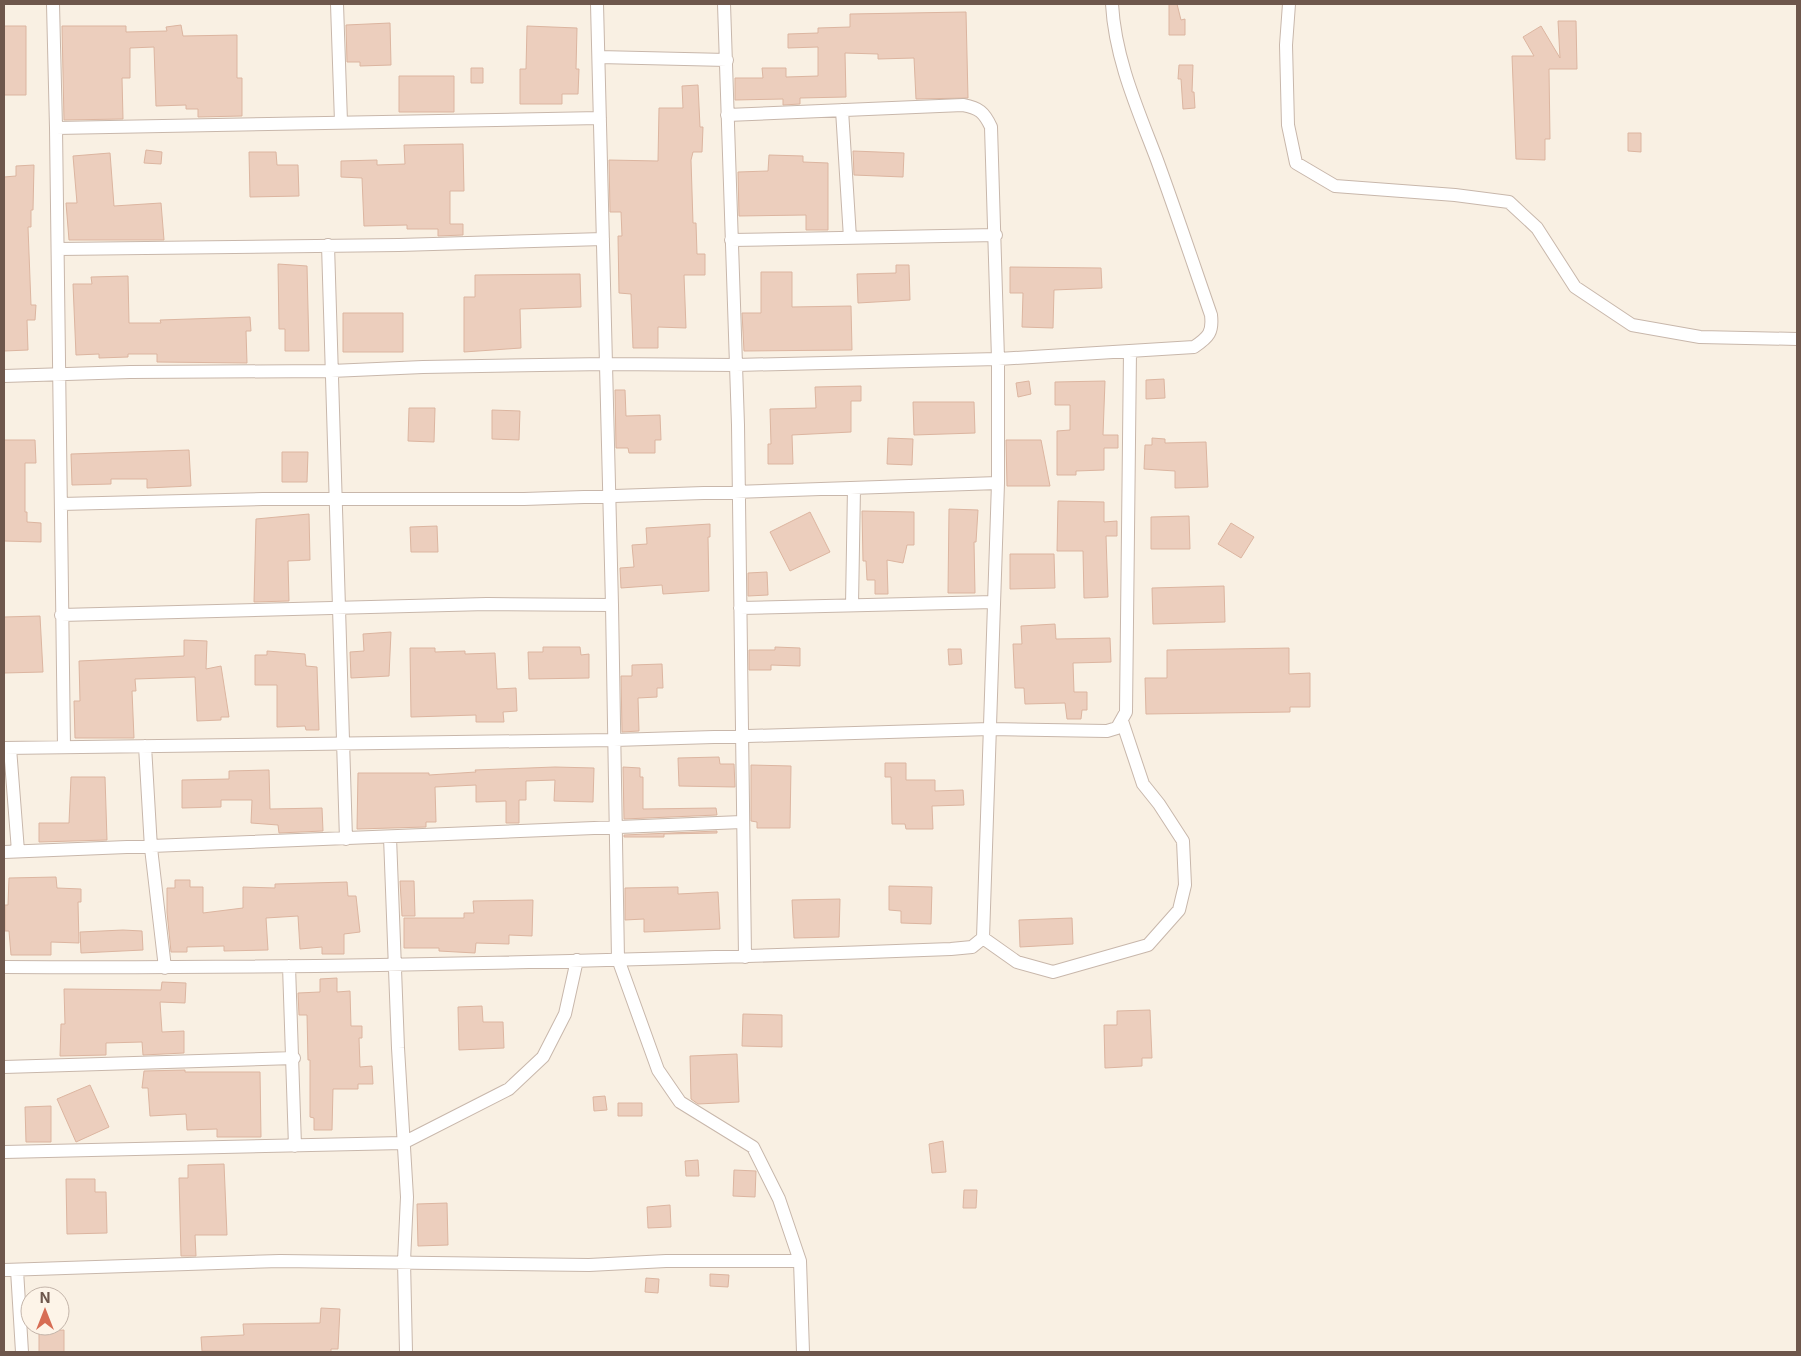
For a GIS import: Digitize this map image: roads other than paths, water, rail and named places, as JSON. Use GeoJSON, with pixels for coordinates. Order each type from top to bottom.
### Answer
{"type":"FeatureCollection","features":[{"type":"Feature","properties":{"kind":"street"},"geometry":{"type":"LineString","coordinates":[[53,4],[62,504],[64,747]]}},
{"type":"Feature","properties":{"kind":"street"},"geometry":{"type":"LineString","coordinates":[[337,4],[341,122]]}},
{"type":"Feature","properties":{"kind":"street"},"geometry":{"type":"LineString","coordinates":[[597,4],[612,606],[618,960],[658,1070],[680,1102],[753,1147],[779,1199],[800,1261],[803,1352]]}},
{"type":"Feature","properties":{"kind":"street"},"geometry":{"type":"LineString","coordinates":[[724,4],[736,365],[740,737],[745,957]]}},
{"type":"Feature","properties":{"kind":"street"},"geometry":{"type":"LineString","coordinates":[[4,376],[60,376],[130,372],[331,371],[606,364],[736,365],[998,359],[1194,347],[1208,338],[1212,329],[1211,315],[1182,231],[1132,99],[1119,47],[1112,4]]}},
{"type":"Feature","properties":{"kind":"street"},"geometry":{"type":"LineString","coordinates":[[1289,4],[1286,45],[1288,125],[1296,162],[1335,186],[1454,195],[1509,202],[1537,228],[1575,286],[1632,325],[1700,337],[1797,339]]}},
{"type":"Feature","properties":{"kind":"street"},"geometry":{"type":"LineString","coordinates":[[599,57],[727,60]]}},
{"type":"Feature","properties":{"kind":"street"},"geometry":{"type":"LineString","coordinates":[[4,967],[165,968],[745,957],[951,949],[972,947],[982,938],[998,483],[996,235],[991,127],[985,114],[977,108],[963,105],[727,115]]}},
{"type":"Feature","properties":{"kind":"street"},"geometry":{"type":"LineString","coordinates":[[842,110],[850,238]]}},
{"type":"Feature","properties":{"kind":"street"},"geometry":{"type":"LineString","coordinates":[[56,128],[341,122],[467,122],[600,118]]}},
{"type":"Feature","properties":{"kind":"street"},"geometry":{"type":"LineString","coordinates":[[731,240],[996,235]]}},
{"type":"Feature","properties":{"kind":"street"},"geometry":{"type":"LineString","coordinates":[[58,249],[328,246],[603,239]]}},
{"type":"Feature","properties":{"kind":"street"},"geometry":{"type":"LineString","coordinates":[[328,246],[341,608],[346,839]]}},
{"type":"Feature","properties":{"kind":"street"},"geometry":{"type":"LineString","coordinates":[[18,851],[7,748],[343,742],[614,740],[990,730],[1107,731],[1116,728],[1126,712],[1130,351]]}},
{"type":"Feature","properties":{"kind":"street"},"geometry":{"type":"LineString","coordinates":[[62,504],[263,499],[336,500],[609,496],[998,483]]}},
{"type":"Feature","properties":{"kind":"street"},"geometry":{"type":"LineString","coordinates":[[852,605],[854,488]]}},
{"type":"Feature","properties":{"kind":"street"},"geometry":{"type":"LineString","coordinates":[[740,608],[994,602]]}},
{"type":"Feature","properties":{"kind":"street"},"geometry":{"type":"LineString","coordinates":[[62,616],[487,604],[612,606]]}},
{"type":"Feature","properties":{"kind":"street"},"geometry":{"type":"LineString","coordinates":[[982,938],[1017,962],[1054,972],[1148,945],[1179,910],[1185,885],[1183,841],[1143,784],[1122,720]]}},
{"type":"Feature","properties":{"kind":"street"},"geometry":{"type":"LineString","coordinates":[[145,746],[151,848],[165,968]]}},
{"type":"Feature","properties":{"kind":"street"},"geometry":{"type":"LineString","coordinates":[[4,852],[151,848],[742,822]]}},
{"type":"Feature","properties":{"kind":"street"},"geometry":{"type":"LineString","coordinates":[[390,837],[394,964],[407,1197],[404,1261],[406,1352]]}},
{"type":"Feature","properties":{"kind":"street"},"geometry":{"type":"LineString","coordinates":[[4,1152],[403,1143],[508,1089],[543,1057],[564,1014],[577,960]]}},
{"type":"Feature","properties":{"kind":"street"},"geometry":{"type":"LineString","coordinates":[[289,966],[294,1058],[295,1146]]}},
{"type":"Feature","properties":{"kind":"street"},"geometry":{"type":"LineString","coordinates":[[4,1067],[294,1058]]}},
{"type":"Feature","properties":{"kind":"street"},"geometry":{"type":"LineString","coordinates":[[4,1270],[280,1261],[404,1261],[589,1265],[666,1261],[800,1261]]}},
{"type":"Feature","properties":{"kind":"street"},"geometry":{"type":"LineString","coordinates":[[17,1270],[22,1352]]}}]}
